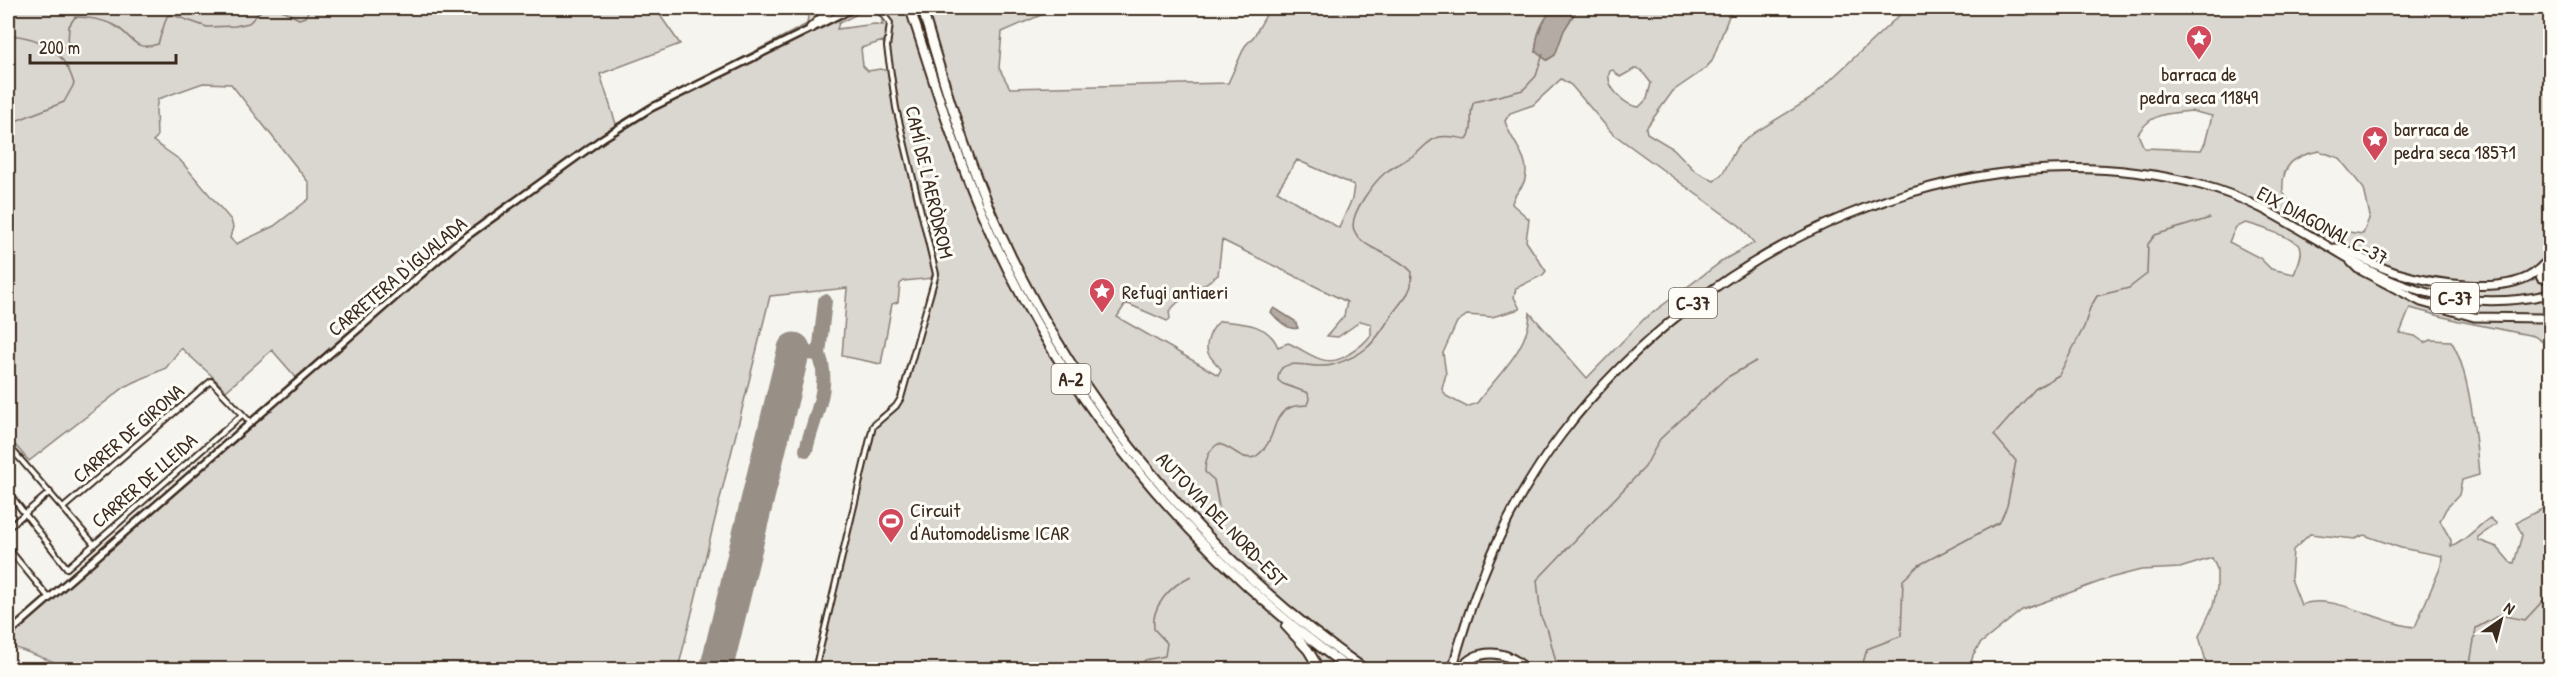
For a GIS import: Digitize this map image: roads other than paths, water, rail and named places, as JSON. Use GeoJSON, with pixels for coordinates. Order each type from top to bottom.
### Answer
{"type":"FeatureCollection","features":[{"type":"Feature","properties":{"kind":"highway","name":"AUTOVIA DEL NORD-EST"},"geometry":{"type":"LineString","coordinates":[[910,8],[948,127],[976,201],[1011,275],[1052,350],[1103,425],[1171,510],[1218,560],[1269,607],[1351,669]]}},
{"type":"Feature","properties":{"kind":"highway","name":"AUTOVIA DEL NORD-EST"},"geometry":{"type":"LineString","coordinates":[[922,8],[957,125],[987,202],[1028,288],[1082,380],[1149,470],[1215,543],[1289,611],[1366,669]]}},
{"type":"Feature","properties":{"kind":"highway"},"geometry":{"type":"LineString","coordinates":[[811,28],[839,9]]}},
{"type":"Feature","properties":{"kind":"highway","name":"EIX DIAGONAL C-37"},"geometry":{"type":"LineString","coordinates":[[1452,669],[1477,594],[1498,541],[1531,480],[1560,436],[1604,382],[1647,340],[1694,302],[1755,260],[1818,226],[1885,200],[1971,178],[2028,171],[2106,170],[2158,175],[2204,186],[2280,216],[2348,257],[2396,282],[2424,292],[2482,302],[2514,301],[2549,287]]}},
{"type":"Feature","properties":{"kind":"highway"},"geometry":{"type":"LineString","coordinates":[[2334,248],[2343,248],[2392,271],[2445,282],[2513,283],[2532,276],[2544,264],[2550,265]]}},
{"type":"Feature","properties":{"kind":"highway"},"geometry":{"type":"LineString","coordinates":[[2348,257],[2358,269],[2421,302],[2474,316],[2550,320],[2548,315],[2550,309]]}},
{"type":"Feature","properties":{"kind":"highway"},"geometry":{"type":"LineString","coordinates":[[2538,270],[2539,276],[2549,287]]}},
{"type":"Feature","properties":{"kind":"highway"},"geometry":{"type":"LineString","coordinates":[[1269,607],[1308,650],[1320,669]]}},
{"type":"Feature","properties":{"kind":"highway"},"geometry":{"type":"LineString","coordinates":[[1460,669],[1465,663],[1478,656],[1495,653],[1512,658],[1526,669]]}},
{"type":"Feature","properties":{"kind":"street"},"geometry":{"type":"LineString","coordinates":[[839,9],[853,8]]}},
{"type":"Feature","properties":{"kind":"street","name":"CAMÍ DE L'AERÒDROM"},"geometry":{"type":"LineString","coordinates":[[815,669],[873,426],[896,406],[901,398],[936,274],[896,108],[887,46],[890,23],[878,8]]}},
{"type":"Feature","properties":{"kind":"street","name":"CARRETERA D'IGUALADA"},"geometry":{"type":"LineString","coordinates":[[8,634],[456,244],[603,138],[651,108],[811,28]]}},
{"type":"Feature","properties":{"kind":"street","name":"CARRER DE GIRONA"},"geometry":{"type":"LineString","coordinates":[[63,508],[211,381],[242,415]]}},
{"type":"Feature","properties":{"kind":"street"},"geometry":{"type":"LineString","coordinates":[[242,415],[250,422]]}},
{"type":"Feature","properties":{"kind":"street","name":"CARRER DE LLEIDA"},"geometry":{"type":"LineString","coordinates":[[24,514],[67,568],[242,415]]}},
{"type":"Feature","properties":{"kind":"street"},"geometry":{"type":"LineString","coordinates":[[8,444],[94,544]]}},
{"type":"Feature","properties":{"kind":"street"},"geometry":{"type":"LineString","coordinates":[[8,492],[24,514]]}},
{"type":"Feature","properties":{"kind":"street"},"geometry":{"type":"LineString","coordinates":[[8,528],[50,492]]}},
{"type":"Feature","properties":{"kind":"street"},"geometry":{"type":"LineString","coordinates":[[8,548],[49,598]]}},
{"type":"Feature","properties":{"kind":"waterway"},"geometry":{"type":"LineString","coordinates":[[58,53],[68,43],[69,26],[75,17],[107,22],[123,31],[135,43],[150,46],[158,44],[167,16],[173,15],[207,27],[235,26],[249,23],[264,8]]}},
{"type":"Feature","properties":{"kind":"waterway"},"geometry":{"type":"LineString","coordinates":[[278,8],[299,19],[305,17],[310,8]]}},
{"type":"Feature","properties":{"kind":"waterway"},"geometry":{"type":"LineString","coordinates":[[8,35],[31,39],[50,48],[65,63],[74,84],[64,102],[8,124]]}},
{"type":"Feature","properties":{"kind":"waterway"},"geometry":{"type":"LineString","coordinates":[[1219,507],[1214,480],[1205,472],[1207,459],[1212,449],[1218,444],[1245,457],[1255,457],[1268,443],[1280,416],[1294,406],[1307,405],[1308,393],[1278,380],[1284,367],[1298,364],[1332,365],[1353,357],[1374,341],[1408,293],[1412,272],[1397,260],[1364,242],[1354,230],[1355,216],[1369,190],[1386,172],[1433,140],[1446,136],[1467,139],[1471,130],[1471,111],[1474,102],[1523,90],[1536,76],[1543,54]]}},
{"type":"Feature","properties":{"kind":"waterway"},"geometry":{"type":"LineString","coordinates":[[1861,670],[1867,649],[1901,636],[1903,580],[1919,565],[2000,522],[2007,506],[2016,461],[1994,435],[2035,389],[2059,375],[2097,296],[2129,288],[2147,274],[2148,244],[2155,235],[2210,218]]}},
{"type":"Feature","properties":{"kind":"waterway"},"geometry":{"type":"LineString","coordinates":[[1558,670],[1548,631],[1541,617],[1537,580],[1645,467],[1660,439],[1726,378],[1756,361]]}},
{"type":"Feature","properties":{"kind":"waterway"},"geometry":{"type":"LineString","coordinates":[[1135,670],[1145,660],[1165,656],[1167,643],[1154,629],[1155,612],[1164,597],[1191,576]]}},
{"type":"Feature","properties":{"kind":"waterway"},"geometry":{"type":"LineString","coordinates":[[2469,670],[2476,628],[2500,615],[2525,620],[2550,593]]}},
{"type":"Feature","properties":{"kind":"place","name":"barraca de pedra seca 11849"},"geometry":{"type":"Point","coordinates":[2199,61]}},
{"type":"Feature","properties":{"kind":"place","name":"barraca de pedra seca 18571"},"geometry":{"type":"Point","coordinates":[2375,162]}},
{"type":"Feature","properties":{"kind":"place","name":"Refugi antiaeri"},"geometry":{"type":"Point","coordinates":[1102,314]}},
{"type":"Feature","properties":{"kind":"place","name":"Circuit d'Automodelisme ICAR"},"geometry":{"type":"Point","coordinates":[891,544]}}]}
